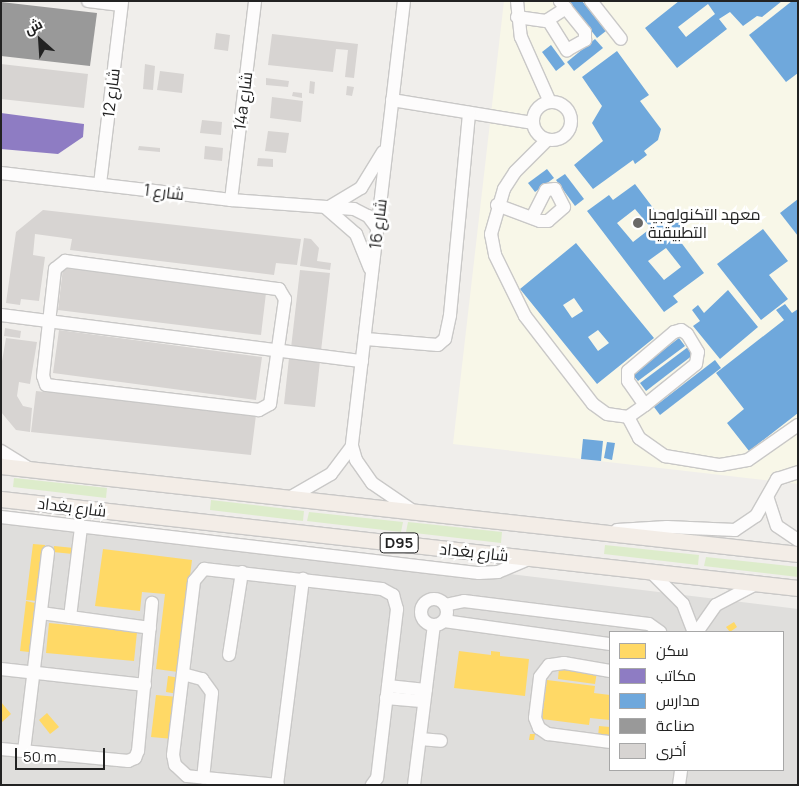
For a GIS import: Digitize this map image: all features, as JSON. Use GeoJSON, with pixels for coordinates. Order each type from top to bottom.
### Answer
{"type":"FeatureCollection","features":[{"type":"Feature","properties":{"kind":"main road","name":"شارع بغداد"},"geometry":{"type":"LineString","coordinates":[[1,466],[798,554]]}},
{"type":"Feature","properties":{"kind":"main road","name":"شارع بغداد"},"geometry":{"type":"LineString","coordinates":[[1,499],[798,588]]}},
{"type":"Feature","properties":{"kind":"street"},"geometry":{"type":"LineString","coordinates":[[88,1],[121,3]]}},
{"type":"Feature","properties":{"kind":"street","name":"14a شارع"},"geometry":{"type":"LineString","coordinates":[[231,200],[255,1]]}},
{"type":"Feature","properties":{"kind":"street","name":"شارع 16"},"geometry":{"type":"LineString","coordinates":[[352,446],[404,1]]}},
{"type":"Feature","properties":{"kind":"street"},"geometry":{"type":"LineString","coordinates":[[517,1],[517,17],[527,57],[550,102]]}},
{"type":"Feature","properties":{"kind":"street"},"geometry":{"type":"LineString","coordinates":[[591,1],[621,39]]}},
{"type":"Feature","properties":{"kind":"street","name":"شارع 12"},"geometry":{"type":"LineString","coordinates":[[100,184],[121,3]]}},
{"type":"Feature","properties":{"kind":"street"},"geometry":{"type":"LineString","coordinates":[[563,5],[586,35],[585,40],[571,51],[565,49],[548,20],[563,5]]}},
{"type":"Feature","properties":{"kind":"street"},"geometry":{"type":"LineString","coordinates":[[517,17],[548,20]]}},
{"type":"Feature","properties":{"kind":"street"},"geometry":{"type":"LineString","coordinates":[[392,100],[532,123]]}},
{"type":"Feature","properties":{"kind":"street"},"geometry":{"type":"LineString","coordinates":[[532,123],[539,106],[550,102],[565,107],[571,122],[563,137],[547,140],[514,172],[497,205],[492,243],[525,316],[593,404],[607,414],[628,417],[645,405],[698,361],[698,352],[684,332],[674,332],[628,371],[628,381],[645,405]]}},
{"type":"Feature","properties":{"kind":"street"},"geometry":{"type":"LineString","coordinates":[[366,339],[438,345],[445,339],[452,306],[469,113]]}},
{"type":"Feature","properties":{"kind":"street"},"geometry":{"type":"LineString","coordinates":[[532,123],[540,137],[547,140]]}},
{"type":"Feature","properties":{"kind":"street"},"geometry":{"type":"LineString","coordinates":[[372,276],[366,252],[356,234],[326,208],[345,200],[360,188],[387,144]]}},
{"type":"Feature","properties":{"kind":"street","name":"شارع 1"},"geometry":{"type":"LineString","coordinates":[[1,173],[231,200],[361,211],[377,228]]}},
{"type":"Feature","properties":{"kind":"street"},"geometry":{"type":"LineString","coordinates":[[497,205],[532,217]]}},
{"type":"Feature","properties":{"kind":"street"},"geometry":{"type":"LineString","coordinates":[[62,262],[275,287],[282,291],[285,299],[278,350],[272,400],[263,409],[52,387],[43,379],[55,269],[62,262]]}},
{"type":"Feature","properties":{"kind":"street"},"geometry":{"type":"LineString","coordinates":[[1,314],[362,360]]}},
{"type":"Feature","properties":{"kind":"street"},"geometry":{"type":"LineString","coordinates":[[628,417],[639,438],[665,456],[720,465],[748,460],[798,425]]}},
{"type":"Feature","properties":{"kind":"street"},"geometry":{"type":"LineString","coordinates":[[291,497],[331,474],[352,446]]}},
{"type":"Feature","properties":{"kind":"street"},"geometry":{"type":"LineString","coordinates":[[352,446],[356,460],[372,482],[414,511]]}},
{"type":"Feature","properties":{"kind":"street"},"geometry":{"type":"LineString","coordinates":[[1,451],[32,470]]}},
{"type":"Feature","properties":{"kind":"street"},"geometry":{"type":"LineString","coordinates":[[603,533],[659,527],[734,530],[752,521],[768,499],[777,479],[798,472]]}},
{"type":"Feature","properties":{"kind":"street"},"geometry":{"type":"LineString","coordinates":[[768,499],[777,526],[798,540]]}},
{"type":"Feature","properties":{"kind":"street"},"geometry":{"type":"LineString","coordinates":[[1,518],[479,573],[498,572],[531,558]]}},
{"type":"Feature","properties":{"kind":"street"},"geometry":{"type":"LineString","coordinates":[[70,617],[81,527]]}},
{"type":"Feature","properties":{"kind":"street"},"geometry":{"type":"LineString","coordinates":[[24,751],[48,552]]}},
{"type":"Feature","properties":{"kind":"street"},"geometry":{"type":"LineString","coordinates":[[303,579],[278,785],[203,778],[182,774],[173,760],[196,576],[208,568],[303,579],[382,589],[393,595],[397,604],[376,778],[372,785]]}},
{"type":"Feature","properties":{"kind":"street"},"geometry":{"type":"LineString","coordinates":[[229,655],[242,572]]}},
{"type":"Feature","properties":{"kind":"street"},"geometry":{"type":"LineString","coordinates":[[651,572],[682,604],[696,631]]}},
{"type":"Feature","properties":{"kind":"street"},"geometry":{"type":"LineString","coordinates":[[697,631],[716,605],[758,583]]}},
{"type":"Feature","properties":{"kind":"street"},"geometry":{"type":"LineString","coordinates":[[609,644],[439,623],[424,620],[421,608],[435,599],[445,604],[464,601],[649,624],[659,631]]}},
{"type":"Feature","properties":{"kind":"street"},"geometry":{"type":"LineString","coordinates":[[1,749],[132,760],[138,751],[152,603]]}},
{"type":"Feature","properties":{"kind":"street"},"geometry":{"type":"LineString","coordinates":[[414,785],[425,696],[439,623],[445,604]]}},
{"type":"Feature","properties":{"kind":"street"},"geometry":{"type":"LineString","coordinates":[[41,613],[150,628]]}},
{"type":"Feature","properties":{"kind":"street"},"geometry":{"type":"LineString","coordinates":[[609,671],[564,663],[549,666],[540,677],[535,718],[539,728],[548,734],[609,742]]}},
{"type":"Feature","properties":{"kind":"street"},"geometry":{"type":"LineString","coordinates":[[1,669],[145,685]]}},
{"type":"Feature","properties":{"kind":"street"},"geometry":{"type":"LineString","coordinates":[[183,674],[202,679],[212,693],[203,778]]}},
{"type":"Feature","properties":{"kind":"street"},"geometry":{"type":"LineString","coordinates":[[387,692],[425,696]]}},
{"type":"Feature","properties":{"kind":"street"},"geometry":{"type":"LineString","coordinates":[[420,739],[441,742]]}},
{"type":"Feature","properties":{"kind":"street"},"geometry":{"type":"LineString","coordinates":[[679,785],[680,771]]}},
{"type":"Feature","properties":{"kind":"shaded area","name":"معهد التكنولوجيا التطبيقية"},"geometry":{"type":"Polygon","coordinates":[[[504,1],[798,1],[798,484],[453,444],[504,1]]]}},
{"type":"Feature","properties":{"kind":"shaded area"},"geometry":{"type":"Polygon","coordinates":[[[1,512],[798,609],[798,785],[1,785],[1,512]]]}},
{"type":"Feature","properties":{"kind":"green space"},"geometry":{"type":"Polygon","coordinates":[[[14,478],[107,488],[106,498],[13,487],[14,478]]]}},
{"type":"Feature","properties":{"kind":"green space"},"geometry":{"type":"Polygon","coordinates":[[[211,500],[304,511],[303,521],[210,510],[211,500]]]}},
{"type":"Feature","properties":{"kind":"green space"},"geometry":{"type":"Polygon","coordinates":[[[309,512],[403,522],[401,532],[307,521],[309,512]]]}},
{"type":"Feature","properties":{"kind":"green space"},"geometry":{"type":"Polygon","coordinates":[[[408,522],[502,532],[501,543],[406,532],[408,522]]]}},
{"type":"Feature","properties":{"kind":"green space"},"geometry":{"type":"Polygon","coordinates":[[[605,545],[699,555],[698,565],[604,554],[605,545]]]}},
{"type":"Feature","properties":{"kind":"green space"},"geometry":{"type":"Polygon","coordinates":[[[706,557],[798,567],[798,577],[704,566],[706,557]]]}},
{"type":"Feature","properties":{"kind":"building: سكن"},"geometry":{"type":"Polygon","coordinates":[[[33,544],[45,545],[37,601],[26,600],[33,544]]]}},
{"type":"Feature","properties":{"kind":"building: سكن"},"geometry":{"type":"Polygon","coordinates":[[[54,546],[74,548],[73,554],[53,552],[54,546]]]}},
{"type":"Feature","properties":{"kind":"building: سكن"},"geometry":{"type":"Polygon","coordinates":[[[103,549],[192,560],[178,672],[156,669],[165,594],[142,592],[140,611],[95,606],[103,549]]]}},
{"type":"Feature","properties":{"kind":"building: سكن"},"geometry":{"type":"Polygon","coordinates":[[[26,601],[35,603],[29,652],[20,651],[26,601]]]}},
{"type":"Feature","properties":{"kind":"building: سكن"},"geometry":{"type":"Polygon","coordinates":[[[734,622],[737,627],[729,631],[726,627],[734,622]]]}},
{"type":"Feature","properties":{"kind":"building: سكن"},"geometry":{"type":"Polygon","coordinates":[[[49,623],[137,632],[134,661],[46,653],[49,623]]]}},
{"type":"Feature","properties":{"kind":"building: سكن"},"geometry":{"type":"Polygon","coordinates":[[[459,651],[491,655],[491,651],[500,652],[500,656],[529,659],[525,696],[454,688],[459,651]]]}},
{"type":"Feature","properties":{"kind":"building: سكن"},"geometry":{"type":"Polygon","coordinates":[[[559,668],[597,672],[595,684],[558,679],[559,668]]]}},
{"type":"Feature","properties":{"kind":"building: سكن"},"geometry":{"type":"Polygon","coordinates":[[[168,676],[180,678],[178,694],[166,692],[168,676]]]}},
{"type":"Feature","properties":{"kind":"building: سكن"},"geometry":{"type":"Polygon","coordinates":[[[547,680],[595,686],[594,693],[609,695],[609,720],[590,718],[589,725],[542,719],[547,680]]]}},
{"type":"Feature","properties":{"kind":"building: سكن"},"geometry":{"type":"Polygon","coordinates":[[[156,695],[178,697],[173,739],[151,737],[156,695]]]}},
{"type":"Feature","properties":{"kind":"building: سكن"},"geometry":{"type":"Polygon","coordinates":[[[1,702],[11,714],[1,723],[1,702]]]}},
{"type":"Feature","properties":{"kind":"building: سكن"},"geometry":{"type":"Polygon","coordinates":[[[47,713],[59,727],[50,734],[39,720],[47,713]]]}},
{"type":"Feature","properties":{"kind":"building: سكن"},"geometry":{"type":"Polygon","coordinates":[[[599,726],[609,727],[609,738],[598,737],[599,726]]]}},
{"type":"Feature","properties":{"kind":"building: سكن"},"geometry":{"type":"Polygon","coordinates":[[[530,734],[535,734],[534,740],[529,740],[530,734]]]}},
{"type":"Feature","properties":{"kind":"building: مكاتب"},"geometry":{"type":"Polygon","coordinates":[[[1,113],[84,124],[83,137],[58,154],[1,149],[1,113]]]}},
{"type":"Feature","properties":{"kind":"building: مدارس"},"geometry":{"type":"Polygon","coordinates":[[[568,1],[582,1],[606,31],[597,38],[568,1]]]}},
{"type":"Feature","properties":{"kind":"building: مدارس"},"geometry":{"type":"Polygon","coordinates":[[[679,1],[782,1],[762,17],[757,16],[743,26],[730,12],[719,19],[727,29],[677,68],[645,28],[679,1]],[[708,4],[678,27],[686,37],[715,14],[708,4]]]}},
{"type":"Feature","properties":{"kind":"building: مدارس"},"geometry":{"type":"Polygon","coordinates":[[[792,1],[798,1],[798,73],[786,82],[749,35],[792,1]]]}},
{"type":"Feature","properties":{"kind":"building: مدارس"},"geometry":{"type":"Polygon","coordinates":[[[595,39],[603,48],[574,71],[567,62],[595,39]]]}},
{"type":"Feature","properties":{"kind":"building: مدارس"},"geometry":{"type":"Polygon","coordinates":[[[551,45],[565,64],[556,71],[542,52],[551,45]]]}},
{"type":"Feature","properties":{"kind":"building: مدارس"},"geometry":{"type":"Polygon","coordinates":[[[617,51],[649,95],[640,101],[661,129],[658,140],[644,151],[647,155],[635,164],[633,160],[593,189],[574,165],[603,141],[592,123],[602,106],[582,77],[617,51]]]}},
{"type":"Feature","properties":{"kind":"building: مدارس"},"geometry":{"type":"Polygon","coordinates":[[[547,169],[554,178],[535,192],[528,183],[547,169]]]}},
{"type":"Feature","properties":{"kind":"building: مدارس"},"geometry":{"type":"Polygon","coordinates":[[[565,174],[584,199],[575,206],[556,180],[565,174]]]}},
{"type":"Feature","properties":{"kind":"building: مدارس"},"geometry":{"type":"Polygon","coordinates":[[[635,184],[663,221],[673,213],[684,226],[674,233],[704,273],[673,296],[678,302],[664,312],[587,211],[609,195],[613,200],[635,184]],[[635,209],[617,223],[633,242],[651,228],[635,209]],[[666,248],[648,261],[664,280],[681,267],[666,248]]]}},
{"type":"Feature","properties":{"kind":"building: مدارس"},"geometry":{"type":"Polygon","coordinates":[[[798,199],[798,236],[780,213],[798,199]]]}},
{"type":"Feature","properties":{"kind":"building: مدارس"},"geometry":{"type":"Polygon","coordinates":[[[763,229],[788,261],[769,275],[788,299],[761,320],[717,264],[763,229]]]}},
{"type":"Feature","properties":{"kind":"building: مدارس"},"geometry":{"type":"Polygon","coordinates":[[[576,243],[654,338],[597,384],[520,289],[576,243]],[[574,298],[563,305],[572,318],[583,311],[574,298]],[[598,330],[588,337],[598,351],[609,343],[598,330]]]}},
{"type":"Feature","properties":{"kind":"building: مدارس"},"geometry":{"type":"Polygon","coordinates":[[[728,290],[758,327],[720,359],[693,326],[700,321],[692,310],[698,305],[704,313],[728,290]]]}},
{"type":"Feature","properties":{"kind":"building: مدارس"},"geometry":{"type":"Polygon","coordinates":[[[785,304],[792,313],[798,309],[798,413],[749,451],[727,423],[744,409],[716,373],[784,320],[776,310],[785,304]]]}},
{"type":"Feature","properties":{"kind":"building: مدارس"},"geometry":{"type":"Polygon","coordinates":[[[679,338],[685,346],[638,381],[632,374],[679,338]]]}},
{"type":"Feature","properties":{"kind":"building: مدارس"},"geometry":{"type":"Polygon","coordinates":[[[688,347],[693,355],[646,391],[640,383],[688,347]]]}},
{"type":"Feature","properties":{"kind":"building: مدارس"},"geometry":{"type":"Polygon","coordinates":[[[715,360],[721,368],[660,415],[654,407],[715,360]]]}},
{"type":"Feature","properties":{"kind":"building: مدارس"},"geometry":{"type":"Polygon","coordinates":[[[583,439],[603,441],[601,461],[581,459],[583,439]]]}},
{"type":"Feature","properties":{"kind":"building: مدارس"},"geometry":{"type":"Polygon","coordinates":[[[607,442],[615,443],[612,460],[604,458],[607,442]]]}},
{"type":"Feature","properties":{"kind":"building: صناعة"},"geometry":{"type":"Polygon","coordinates":[[[1,2],[97,13],[90,66],[1,56],[1,2]]]}},
{"type":"Feature","properties":{"kind":"building: أخرى"},"geometry":{"type":"Polygon","coordinates":[[[216,33],[230,35],[228,51],[214,49],[216,33]]]}},
{"type":"Feature","properties":{"kind":"building: أخرى"},"geometry":{"type":"Polygon","coordinates":[[[272,34],[358,44],[354,78],[345,77],[348,50],[336,49],[333,72],[268,65],[272,34]]]}},
{"type":"Feature","properties":{"kind":"building: أخرى"},"geometry":{"type":"Polygon","coordinates":[[[1,64],[88,74],[84,108],[1,99],[1,64]]]}},
{"type":"Feature","properties":{"kind":"building: أخرى"},"geometry":{"type":"Polygon","coordinates":[[[145,64],[155,66],[153,90],[143,89],[145,64]]]}},
{"type":"Feature","properties":{"kind":"building: أخرى"},"geometry":{"type":"Polygon","coordinates":[[[160,71],[184,74],[182,93],[157,90],[160,71]]]}},
{"type":"Feature","properties":{"kind":"building: أخرى"},"geometry":{"type":"Polygon","coordinates":[[[266,78],[289,81],[288,87],[266,85],[266,78]]]}},
{"type":"Feature","properties":{"kind":"building: أخرى"},"geometry":{"type":"Polygon","coordinates":[[[310,81],[315,82],[314,94],[309,93],[310,81]]]}},
{"type":"Feature","properties":{"kind":"building: أخرى"},"geometry":{"type":"Polygon","coordinates":[[[347,86],[354,87],[352,96],[346,95],[347,86]]]}},
{"type":"Feature","properties":{"kind":"building: أخرى"},"geometry":{"type":"Polygon","coordinates":[[[293,92],[302,93],[302,98],[292,96],[293,92]]]}},
{"type":"Feature","properties":{"kind":"building: أخرى"},"geometry":{"type":"Polygon","coordinates":[[[272,97],[303,101],[301,122],[270,118],[272,97]]]}},
{"type":"Feature","properties":{"kind":"building: أخرى"},"geometry":{"type":"Polygon","coordinates":[[[202,120],[222,122],[221,135],[200,133],[202,120]]]}},
{"type":"Feature","properties":{"kind":"building: أخرى"},"geometry":{"type":"Polygon","coordinates":[[[268,131],[289,133],[286,153],[265,151],[268,131]]]}},
{"type":"Feature","properties":{"kind":"building: أخرى"},"geometry":{"type":"Polygon","coordinates":[[[139,146],[160,148],[160,152],[138,150],[139,146]]]}},
{"type":"Feature","properties":{"kind":"building: أخرى"},"geometry":{"type":"Polygon","coordinates":[[[205,146],[223,148],[222,161],[204,159],[205,146]]]}},
{"type":"Feature","properties":{"kind":"building: أخرى"},"geometry":{"type":"Polygon","coordinates":[[[258,158],[273,159],[273,167],[257,166],[258,158]]]}},
{"type":"Feature","properties":{"kind":"building: أخرى"},"geometry":{"type":"Polygon","coordinates":[[[43,210],[301,239],[297,265],[276,263],[274,275],[70,250],[72,239],[35,234],[33,255],[45,257],[39,301],[21,299],[20,305],[6,303],[16,232],[43,210]]]}},
{"type":"Feature","properties":{"kind":"building: أخرى"},"geometry":{"type":"Polygon","coordinates":[[[304,238],[311,239],[319,248],[317,261],[331,263],[330,270],[300,266],[304,238]]]}},
{"type":"Feature","properties":{"kind":"building: أخرى"},"geometry":{"type":"Polygon","coordinates":[[[63,268],[266,293],[261,335],[58,310],[63,268]]]}},
{"type":"Feature","properties":{"kind":"building: أخرى"},"geometry":{"type":"Polygon","coordinates":[[[300,270],[330,273],[321,351],[291,348],[300,270]]]}},
{"type":"Feature","properties":{"kind":"building: أخرى"},"geometry":{"type":"Polygon","coordinates":[[[5,328],[21,331],[20,338],[4,336],[5,328]]]}},
{"type":"Feature","properties":{"kind":"building: أخرى"},"geometry":{"type":"Polygon","coordinates":[[[59,330],[262,357],[256,400],[53,373],[59,330]]]}},
{"type":"Feature","properties":{"kind":"building: أخرى"},"geometry":{"type":"Polygon","coordinates":[[[6,338],[37,342],[30,384],[19,382],[17,396],[23,406],[32,408],[30,432],[16,430],[1,412],[1,367],[6,338]]]}},
{"type":"Feature","properties":{"kind":"building: أخرى"},"geometry":{"type":"Polygon","coordinates":[[[289,358],[320,361],[315,407],[284,404],[289,358]]]}},
{"type":"Feature","properties":{"kind":"building: أخرى"},"geometry":{"type":"Polygon","coordinates":[[[36,391],[256,415],[251,455],[31,432],[36,391]]]}},
{"type":"Feature","properties":{"kind":"place","name":"معهد التكنولوجيا التطبيقية"},"geometry":{"type":"Point","coordinates":[638,223]}}]}
